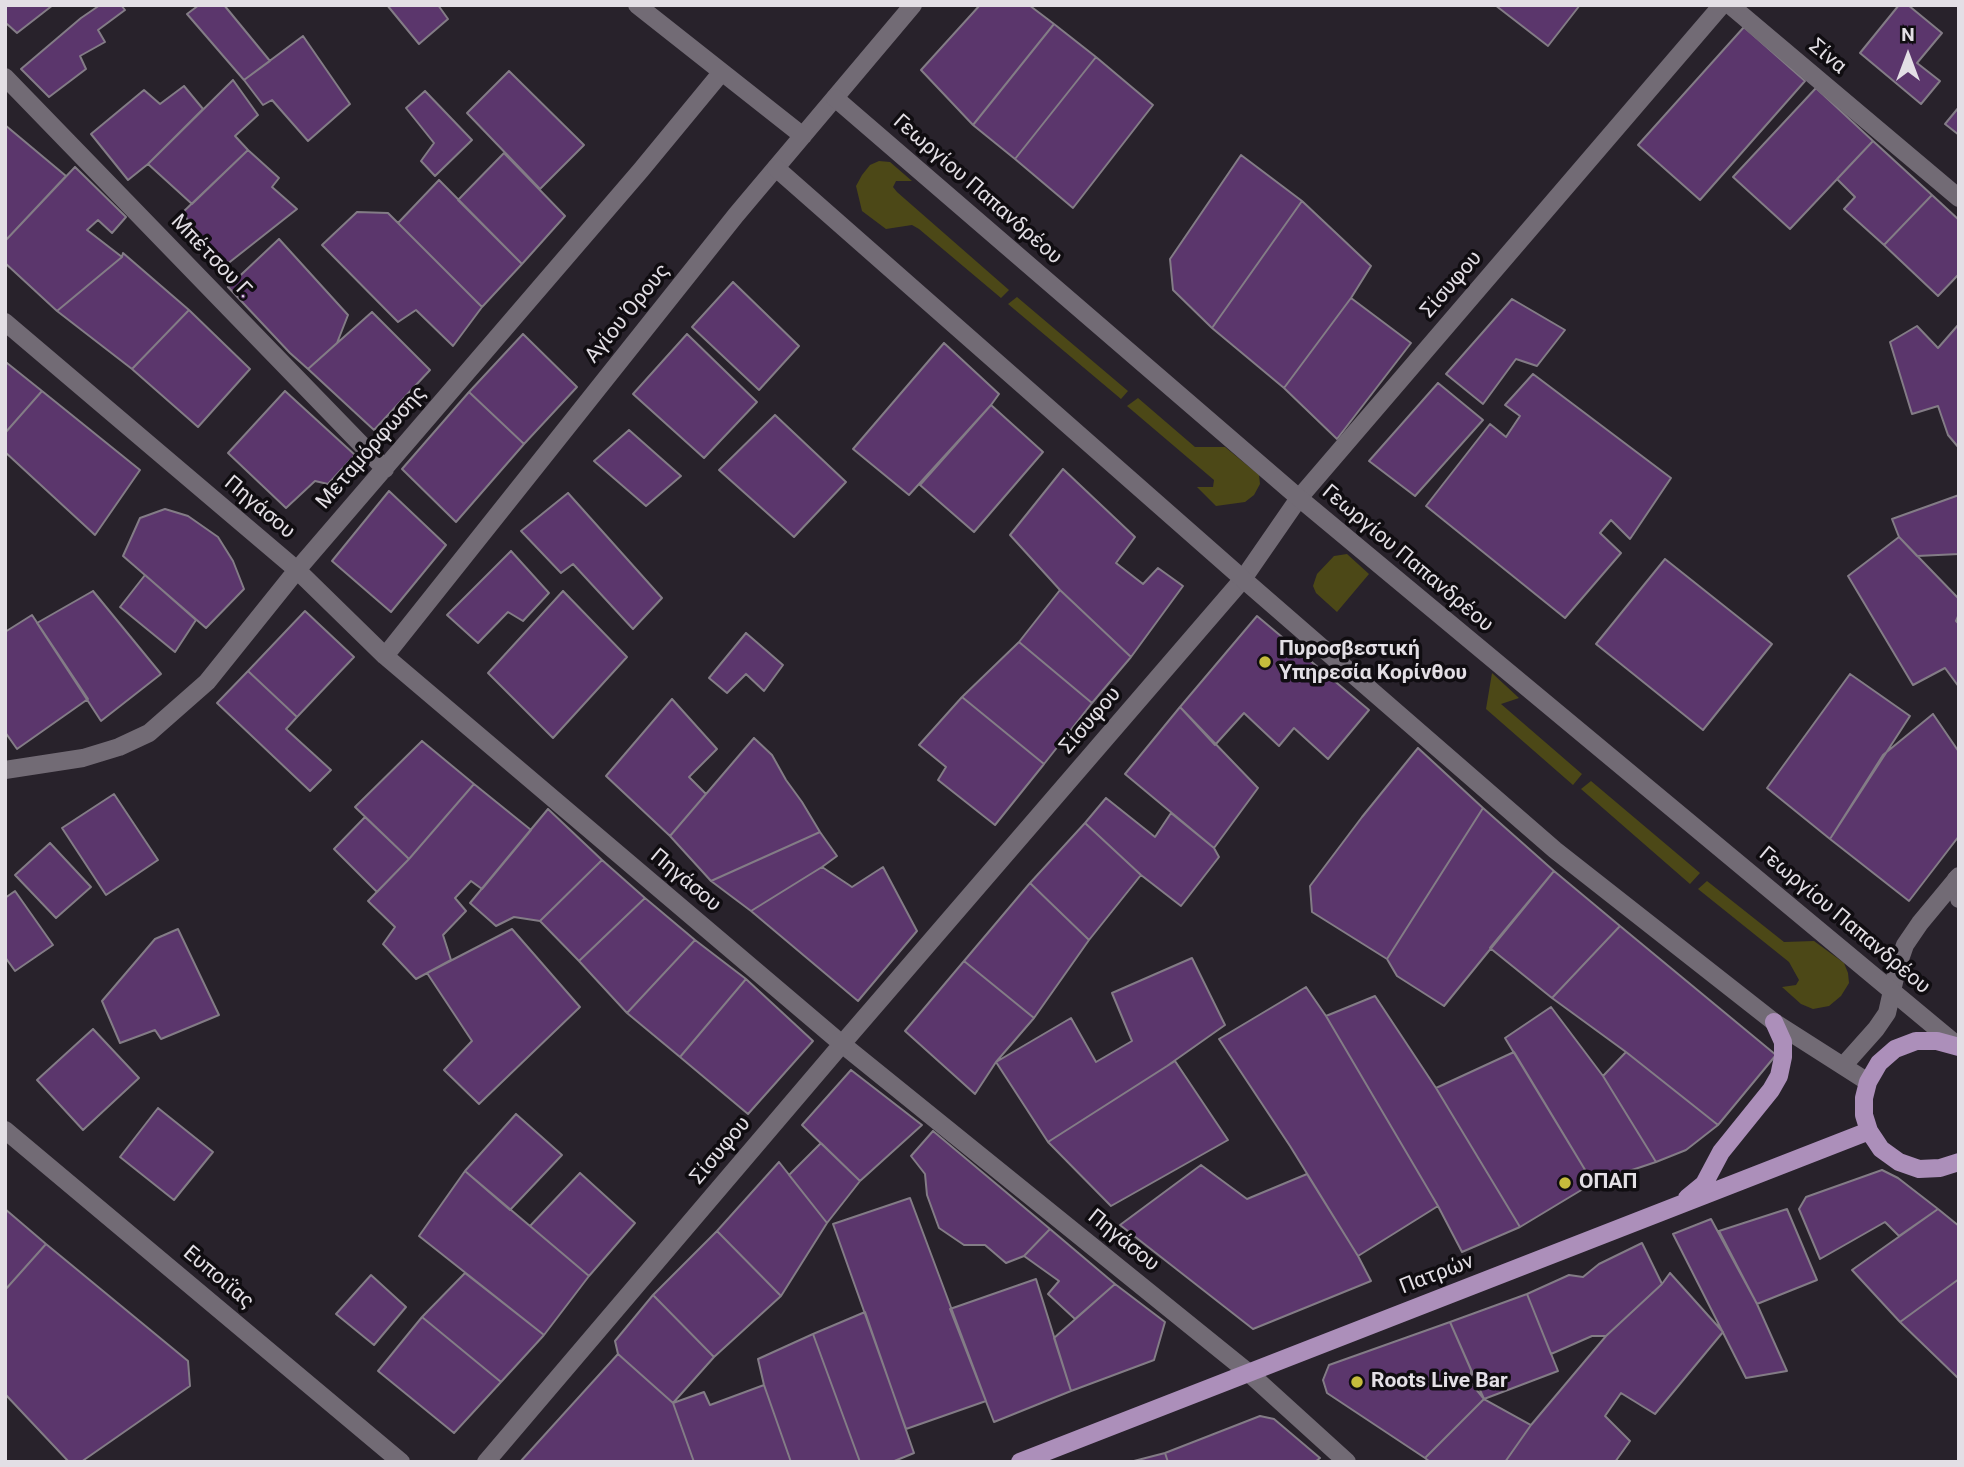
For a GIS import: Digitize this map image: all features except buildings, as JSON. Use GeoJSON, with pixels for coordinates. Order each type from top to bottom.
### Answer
{"type":"FeatureCollection","features":[{"type":"Feature","properties":{"kind":"main road"},"geometry":{"type":"LineString","coordinates":[[1676,1206],[1704,1184],[1721,1152],[1771,1090],[1779,1076],[1783,1042],[1774,1022]]}},
{"type":"Feature","properties":{"kind":"main road"},"geometry":{"type":"LineString","coordinates":[[1958,1047],[1937,1041],[1916,1041],[1895,1049],[1879,1063],[1868,1082],[1864,1115],[1881,1149],[1899,1162],[1919,1169],[1940,1168],[1959,1162]]}},
{"type":"Feature","properties":{"kind":"main road","name":"Πατρών"},"geometry":{"type":"LineString","coordinates":[[1020,1462],[1870,1131]]}},
{"type":"Feature","properties":{"kind":"street"},"geometry":{"type":"LineString","coordinates":[[637,5],[803,136]]}},
{"type":"Feature","properties":{"kind":"street","name":"Αγίου Όρους"},"geometry":{"type":"LineString","coordinates":[[385,656],[728,226],[913,5]]}},
{"type":"Feature","properties":{"kind":"street","name":"Σίσυφου"},"geometry":{"type":"LineString","coordinates":[[486,1462],[1243,579],[1299,498],[1722,5]]}},
{"type":"Feature","properties":{"kind":"street","name":"Σίνα"},"geometry":{"type":"LineString","coordinates":[[1730,5],[1959,198]]}},
{"type":"Feature","properties":{"kind":"street","name":"Μεταμόρφωσης"},"geometry":{"type":"LineString","coordinates":[[5,770],[83,758],[119,747],[149,733],[207,682],[297,570],[721,73]]}},
{"type":"Feature","properties":{"kind":"street","name":"Μπέτσου Γ."},"geometry":{"type":"LineString","coordinates":[[5,77],[385,469]]}},
{"type":"Feature","properties":{"kind":"street","name":"Γεωργίου Παπανδρέου"},"geometry":{"type":"LineString","coordinates":[[835,98],[1299,498],[1958,1047]]}},
{"type":"Feature","properties":{"kind":"street"},"geometry":{"type":"LineString","coordinates":[[776,168],[1555,850],[1774,1022],[1868,1082]]}},
{"type":"Feature","properties":{"kind":"street","name":"Πηγάσου"},"geometry":{"type":"LineString","coordinates":[[5,322],[297,570],[385,656],[842,1044],[1249,1373],[1347,1462]]}},
{"type":"Feature","properties":{"kind":"street"},"geometry":{"type":"LineString","coordinates":[[1843,1066],[1876,1030],[1887,1013],[1905,946],[1957,878]]}},
{"type":"Feature","properties":{"kind":"street"},"geometry":{"type":"LineString","coordinates":[[1957,878],[1959,899]]}},
{"type":"Feature","properties":{"kind":"street","name":"Ευποιΐας"},"geometry":{"type":"LineString","coordinates":[[5,1130],[401,1462]]}},
{"type":"Feature","properties":{"kind":"shaded area"},"geometry":{"type":"Polygon","coordinates":[[[879,161],[890,162],[912,181],[896,181],[893,187],[1009,290],[1001,298],[919,229],[912,225],[886,229],[862,211],[856,186],[870,165],[879,161]]]}},
{"type":"Feature","properties":{"kind":"shaded area"},"geometry":{"type":"Polygon","coordinates":[[[1017,297],[1128,391],[1121,399],[1008,304],[1017,297]]]}},
{"type":"Feature","properties":{"kind":"shaded area"},"geometry":{"type":"Polygon","coordinates":[[[1138,398],[1195,447],[1225,447],[1259,475],[1260,484],[1254,495],[1245,502],[1216,506],[1197,487],[1213,487],[1214,480],[1127,406],[1138,398]]]}},
{"type":"Feature","properties":{"kind":"shaded area"},"geometry":{"type":"Polygon","coordinates":[[[1347,554],[1369,574],[1337,612],[1316,593],[1313,586],[1317,574],[1334,556],[1347,554]]]}},
{"type":"Feature","properties":{"kind":"shaded area"},"geometry":{"type":"Polygon","coordinates":[[[1492,673],[1519,698],[1501,704],[1582,774],[1573,785],[1486,709],[1492,673]]]}},
{"type":"Feature","properties":{"kind":"shaded area"},"geometry":{"type":"Polygon","coordinates":[[[1591,781],[1700,873],[1690,884],[1581,789],[1591,781]]]}},
{"type":"Feature","properties":{"kind":"shaded area"},"geometry":{"type":"Polygon","coordinates":[[[1707,881],[1784,942],[1814,941],[1844,963],[1849,983],[1841,996],[1829,1006],[1813,1009],[1801,1004],[1782,987],[1796,985],[1799,980],[1789,962],[1698,889],[1707,881]]]}},
{"type":"Feature","properties":{"kind":"place","name":"Πυροσβεστική Υπηρεσία Κορίνθου"},"geometry":{"type":"Point","coordinates":[1265,662]}},
{"type":"Feature","properties":{"kind":"place","name":"ΟΠΑΠ"},"geometry":{"type":"Point","coordinates":[1565,1183]}},
{"type":"Feature","properties":{"kind":"place","name":"Roots Live Bar"},"geometry":{"type":"Point","coordinates":[1357,1382]}}]}
